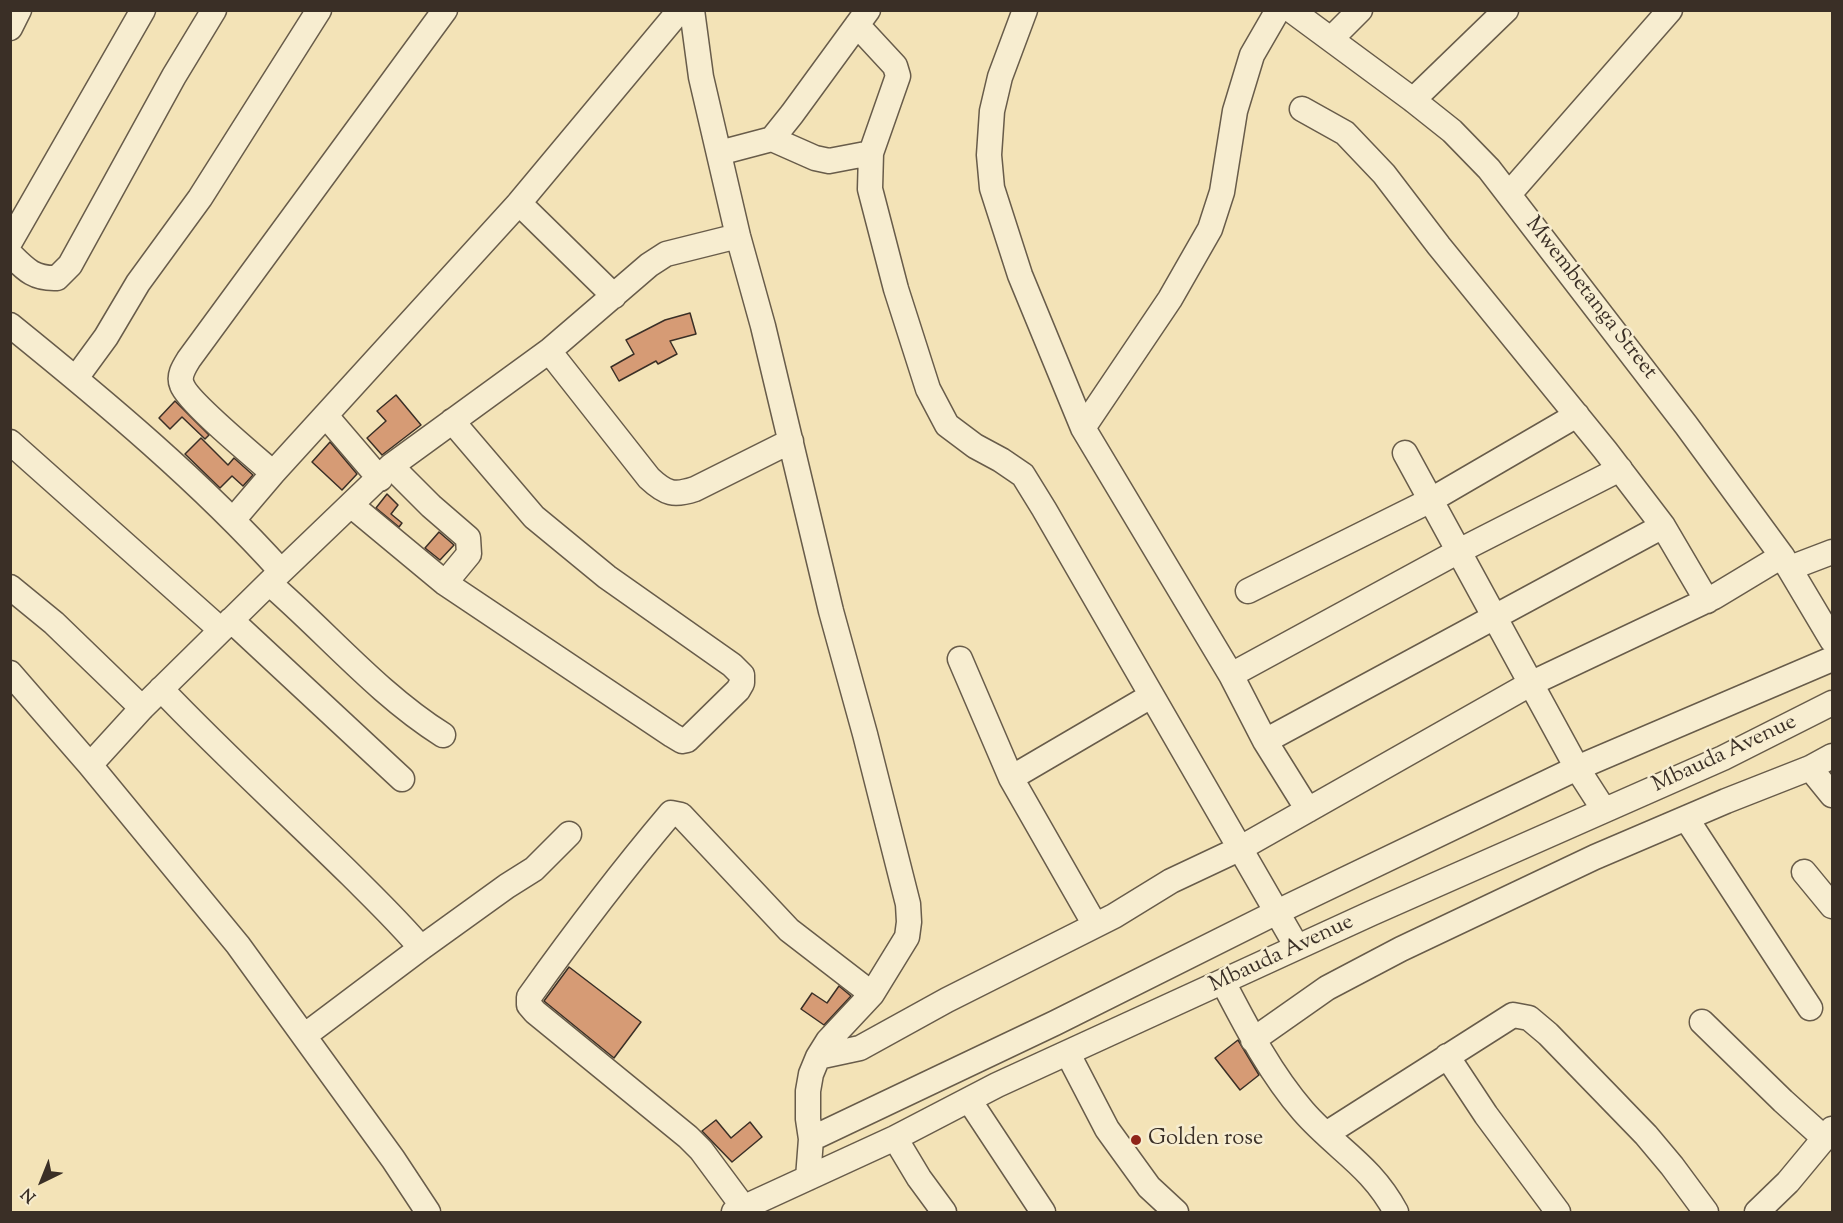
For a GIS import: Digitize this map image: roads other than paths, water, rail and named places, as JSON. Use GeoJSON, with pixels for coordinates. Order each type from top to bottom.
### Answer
{"type":"FeatureCollection","features":[{"type":"Feature","properties":{"kind":"street"},"geometry":{"type":"LineString","coordinates":[[10,28],[19,10]]}},
{"type":"Feature","properties":{"kind":"street"},"geometry":{"type":"LineString","coordinates":[[10,242],[143,10]]}},
{"type":"Feature","properties":{"kind":"street"},"geometry":{"type":"LineString","coordinates":[[10,254],[36,276],[46,278],[57,278],[70,265],[174,76],[214,10]]}},
{"type":"Feature","properties":{"kind":"street"},"geometry":{"type":"LineString","coordinates":[[76,378],[106,337],[138,283],[200,198],[319,10]]}},
{"type":"Feature","properties":{"kind":"street"},"geometry":{"type":"LineString","coordinates":[[273,473],[193,400],[181,383],[181,376],[189,359],[446,10]]}},
{"type":"Feature","properties":{"kind":"street"},"geometry":{"type":"LineString","coordinates":[[233,520],[519,203],[680,10]]}},
{"type":"Feature","properties":{"kind":"street"},"geometry":{"type":"LineString","coordinates":[[692,10],[701,77],[738,236],[763,326],[831,611],[908,904],[907,937],[872,994],[828,1041],[811,1074],[808,1091],[811,1138],[808,1178]]}},
{"type":"Feature","properties":{"kind":"street"},"geometry":{"type":"LineString","coordinates":[[1024,10],[1000,77],[992,111],[988,154],[992,188],[1020,275],[1083,428],[1232,675],[1265,741],[1308,810]]}},
{"type":"Feature","properties":{"kind":"street"},"geometry":{"type":"LineString","coordinates":[[1083,428],[1170,298],[1210,229],[1222,192],[1235,111],[1252,55],[1278,10]]}},
{"type":"Feature","properties":{"kind":"street","name":"Mwembetanga Street"},"geometry":{"type":"LineString","coordinates":[[1291,10],[1452,131],[1489,169],[1686,425],[1786,562],[1833,640]]}},
{"type":"Feature","properties":{"kind":"street"},"geometry":{"type":"LineString","coordinates":[[1331,39],[1360,10]]}},
{"type":"Feature","properties":{"kind":"street"},"geometry":{"type":"LineString","coordinates":[[1413,100],[1506,10]]}},
{"type":"Feature","properties":{"kind":"street"},"geometry":{"type":"LineString","coordinates":[[1509,194],[1670,10]]}},
{"type":"Feature","properties":{"kind":"street"},"geometry":{"type":"LineString","coordinates":[[719,153],[772,139],[862,18],[896,66],[898,76],[871,153],[870,189],[896,289],[928,389],[947,425],[975,446],[1000,459],[1023,475],[1297,947]]}},
{"type":"Feature","properties":{"kind":"street"},"geometry":{"type":"LineString","coordinates":[[1302,109],[1345,133],[1384,174],[1439,246],[1620,469],[1663,526],[1707,601]]}},
{"type":"Feature","properties":{"kind":"street"},"geometry":{"type":"LineString","coordinates":[[772,139],[829,162],[871,153]]}},
{"type":"Feature","properties":{"kind":"street"},"geometry":{"type":"LineString","coordinates":[[519,203],[614,296]]}},
{"type":"Feature","properties":{"kind":"street"},"geometry":{"type":"LineString","coordinates":[[90,765],[161,689],[275,577],[386,473],[452,421],[549,351],[633,278],[666,254],[738,236]]}},
{"type":"Feature","properties":{"kind":"street"},"geometry":{"type":"LineString","coordinates":[[10,325],[76,378],[233,520],[275,577],[389,695],[414,717],[443,735]]}},
{"type":"Feature","properties":{"kind":"street"},"geometry":{"type":"LineString","coordinates":[[549,351],[649,478],[670,493],[682,494],[695,489],[791,441]]}},
{"type":"Feature","properties":{"kind":"street"},"geometry":{"type":"LineString","coordinates":[[1248,591],[1431,500],[1577,415]]}},
{"type":"Feature","properties":{"kind":"street"},"geometry":{"type":"LineString","coordinates":[[326,416],[386,473],[431,506],[468,538],[469,554],[446,583]]}},
{"type":"Feature","properties":{"kind":"street"},"geometry":{"type":"LineString","coordinates":[[351,505],[446,583],[682,741],[687,740],[738,690],[742,683],[741,675],[732,665],[607,577],[534,517],[452,421]]}},
{"type":"Feature","properties":{"kind":"street"},"geometry":{"type":"LineString","coordinates":[[10,442],[226,625],[402,779]]}},
{"type":"Feature","properties":{"kind":"street"},"geometry":{"type":"LineString","coordinates":[[1405,453],[1530,684],[1577,768],[1604,810]]}},
{"type":"Feature","properties":{"kind":"street"},"geometry":{"type":"LineString","coordinates":[[1232,675],[1459,551],[1620,469]]}},
{"type":"Feature","properties":{"kind":"street"},"geometry":{"type":"LineString","coordinates":[[1265,741],[1663,526]]}},
{"type":"Feature","properties":{"kind":"street"},"geometry":{"type":"LineString","coordinates":[[818,1057],[860,1048],[947,1000],[1095,925],[1171,881],[1239,849],[1530,684],[1786,562],[1833,552]]}},
{"type":"Feature","properties":{"kind":"street"},"geometry":{"type":"LineString","coordinates":[[10,587],[54,623],[142,708]]}},
{"type":"Feature","properties":{"kind":"street"},"geometry":{"type":"LineString","coordinates":[[960,659],[1011,778],[1095,925]]}},
{"type":"Feature","properties":{"kind":"street"},"geometry":{"type":"LineString","coordinates":[[811,1138],[1055,1023],[1277,912],[1577,768],[1833,659]]}},
{"type":"Feature","properties":{"kind":"street"},"geometry":{"type":"LineString","coordinates":[[10,673],[90,765],[238,945],[393,1159],[428,1212]]}},
{"type":"Feature","properties":{"kind":"street"},"geometry":{"type":"LineString","coordinates":[[161,689],[204,734],[319,843],[421,948]]}},
{"type":"Feature","properties":{"kind":"street"},"geometry":{"type":"LineString","coordinates":[[1011,778],[1150,696]]}},
{"type":"Feature","properties":{"kind":"street","name":"Mbauda Avenue"},"geometry":{"type":"LineString","coordinates":[[741,1211],[969,1100],[1297,947],[1723,758],[1833,703]]}},
{"type":"Feature","properties":{"kind":"street"},"geometry":{"type":"LineString","coordinates":[[1253,1040],[1327,987],[1401,949],[1596,857],[1810,768],[1833,756]]}},
{"type":"Feature","properties":{"kind":"street"},"geometry":{"type":"LineString","coordinates":[[1810,768],[1833,795]]}},
{"type":"Feature","properties":{"kind":"street"},"geometry":{"type":"LineString","coordinates":[[741,1211],[701,1150],[534,1012],[529,1005],[529,997],[572,936],[671,813],[681,815],[789,930],[872,994]]}},
{"type":"Feature","properties":{"kind":"street"},"geometry":{"type":"LineString","coordinates":[[1686,818],[1810,1008]]}},
{"type":"Feature","properties":{"kind":"street"},"geometry":{"type":"LineString","coordinates":[[304,1036],[421,948],[534,868],[569,834]]}},
{"type":"Feature","properties":{"kind":"street"},"geometry":{"type":"LineString","coordinates":[[1804,872],[1833,906]]}},
{"type":"Feature","properties":{"kind":"street"},"geometry":{"type":"LineString","coordinates":[[1223,982],[1253,1040],[1294,1101],[1376,1181],[1396,1212]]}},
{"type":"Feature","properties":{"kind":"street"},"geometry":{"type":"LineString","coordinates":[[1326,1134],[1513,1015],[1529,1018],[1548,1034],[1646,1135],[1706,1212]]}},
{"type":"Feature","properties":{"kind":"street"},"geometry":{"type":"LineString","coordinates":[[1702,1022],[1783,1101],[1828,1133],[1788,1182],[1757,1212]]}},
{"type":"Feature","properties":{"kind":"street"},"geometry":{"type":"LineString","coordinates":[[1068,1054],[1107,1129],[1149,1186],[1176,1212]]}},
{"type":"Feature","properties":{"kind":"street"},"geometry":{"type":"LineString","coordinates":[[1447,1056],[1486,1115],[1557,1212]]}},
{"type":"Feature","properties":{"kind":"street"},"geometry":{"type":"LineString","coordinates":[[969,1100],[1043,1212]]}},
{"type":"Feature","properties":{"kind":"street"},"geometry":{"type":"LineString","coordinates":[[895,1137],[944,1212]]}},
{"type":"Feature","properties":{"kind":"place","name":"Golden rose"},"geometry":{"type":"Point","coordinates":[1136,1140]}}]}
